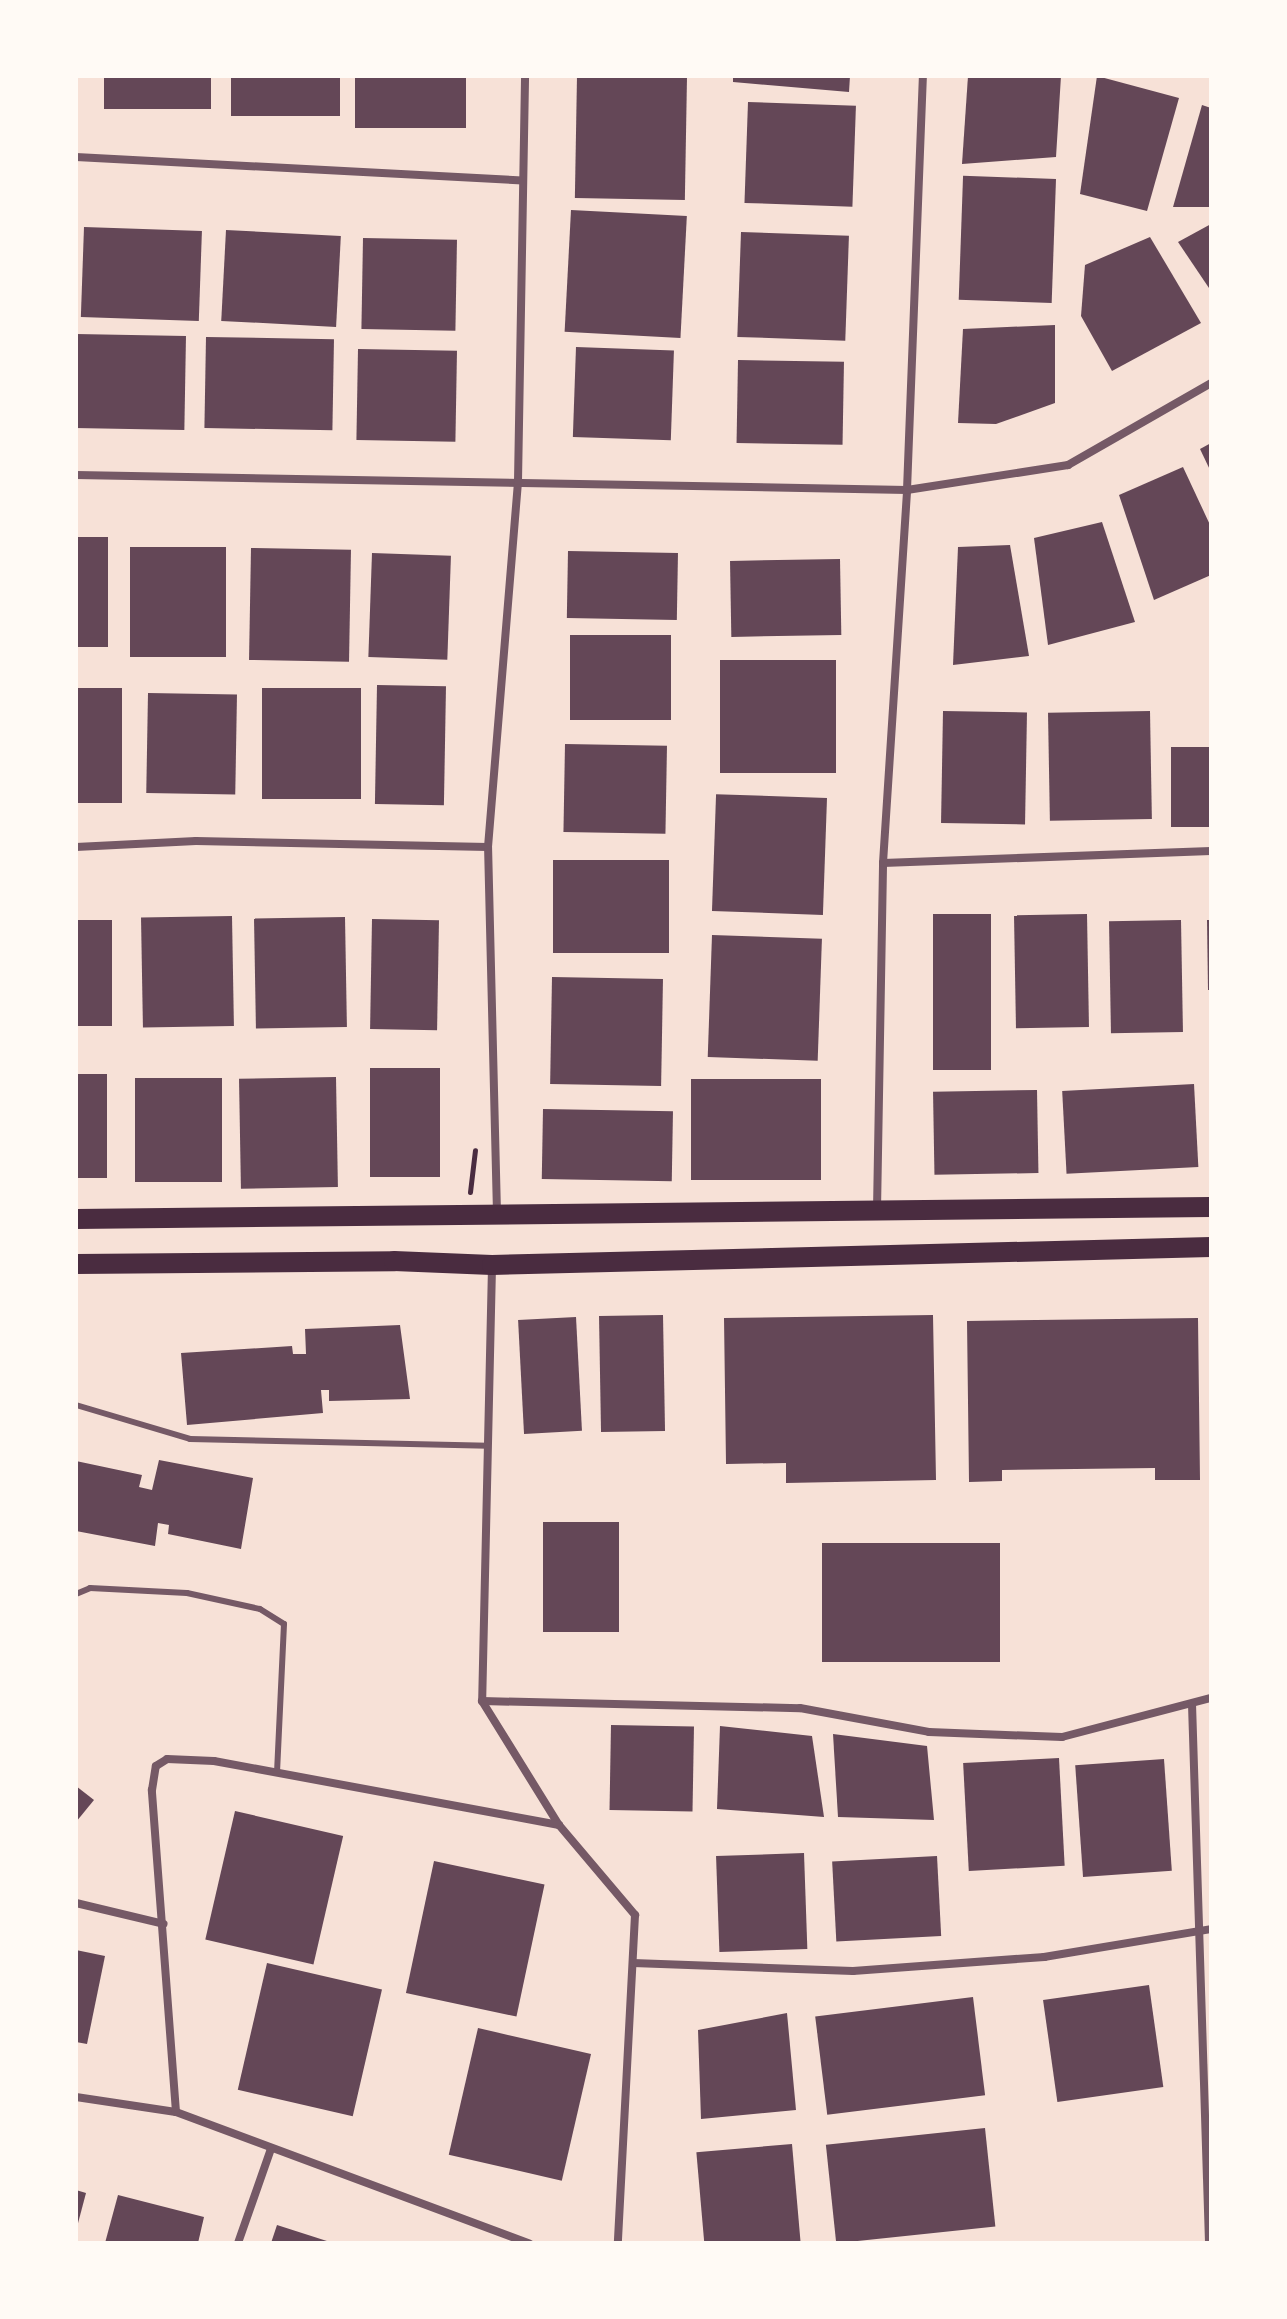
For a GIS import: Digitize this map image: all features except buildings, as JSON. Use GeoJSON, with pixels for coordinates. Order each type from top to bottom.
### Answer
{"type":"FeatureCollection","features":[{"type":"Feature","properties":{"kind":"main road"},"geometry":{"type":"LineString","coordinates":[[76,1219],[1211,1207]]}},
{"type":"Feature","properties":{"kind":"main road"},"geometry":{"type":"LineString","coordinates":[[76,1264],[394,1261],[492,1265],[1211,1247]]}},
{"type":"Feature","properties":{"kind":"street"},"geometry":{"type":"LineString","coordinates":[[497,1213],[488,847],[518,481],[525,76]]}},
{"type":"Feature","properties":{"kind":"street"},"geometry":{"type":"LineString","coordinates":[[877,1211],[883,863],[907,490],[923,76]]}},
{"type":"Feature","properties":{"kind":"street"},"geometry":{"type":"LineString","coordinates":[[76,157],[522,180]]}},
{"type":"Feature","properties":{"kind":"street"},"geometry":{"type":"LineString","coordinates":[[76,475],[907,490],[1068,465],[1211,383]]}},
{"type":"Feature","properties":{"kind":"street"},"geometry":{"type":"LineString","coordinates":[[76,847],[196,841],[488,847]]}},
{"type":"Feature","properties":{"kind":"street"},"geometry":{"type":"LineString","coordinates":[[883,863],[1211,851]]}},
{"type":"Feature","properties":{"kind":"street"},"geometry":{"type":"LineString","coordinates":[[492,1265],[482,1701],[559,1825],[635,1915],[618,2243]]}},
{"type":"Feature","properties":{"kind":"street"},"geometry":{"type":"LineString","coordinates":[[482,1701],[800,1708],[929,1732],[1062,1737],[1211,1698]]}},
{"type":"Feature","properties":{"kind":"street"},"geometry":{"type":"LineString","coordinates":[[1192,1704],[1206,1928],[1209,2243]]}},
{"type":"Feature","properties":{"kind":"street"},"geometry":{"type":"LineString","coordinates":[[176,2112],[152,1790],[156,1766],[167,1759],[214,1761],[559,1825]]}},
{"type":"Feature","properties":{"kind":"street"},"geometry":{"type":"LineString","coordinates":[[76,1903],[164,1924]]}},
{"type":"Feature","properties":{"kind":"street"},"geometry":{"type":"LineString","coordinates":[[633,1963],[853,1971],[1044,1957],[1206,1928]]}},
{"type":"Feature","properties":{"kind":"street"},"geometry":{"type":"LineString","coordinates":[[76,2097],[176,2112],[529,2243]]}},
{"type":"Feature","properties":{"kind":"street"},"geometry":{"type":"LineString","coordinates":[[238,2243],[271,2149]]}},
{"type":"Feature","properties":{"kind":"lane"},"geometry":{"type":"LineString","coordinates":[[76,1405],[190,1439],[488,1446]]}},
{"type":"Feature","properties":{"kind":"lane"},"geometry":{"type":"LineString","coordinates":[[76,1594],[90,1588],[187,1593],[260,1609],[284,1624],[277,1772]]}}]}
